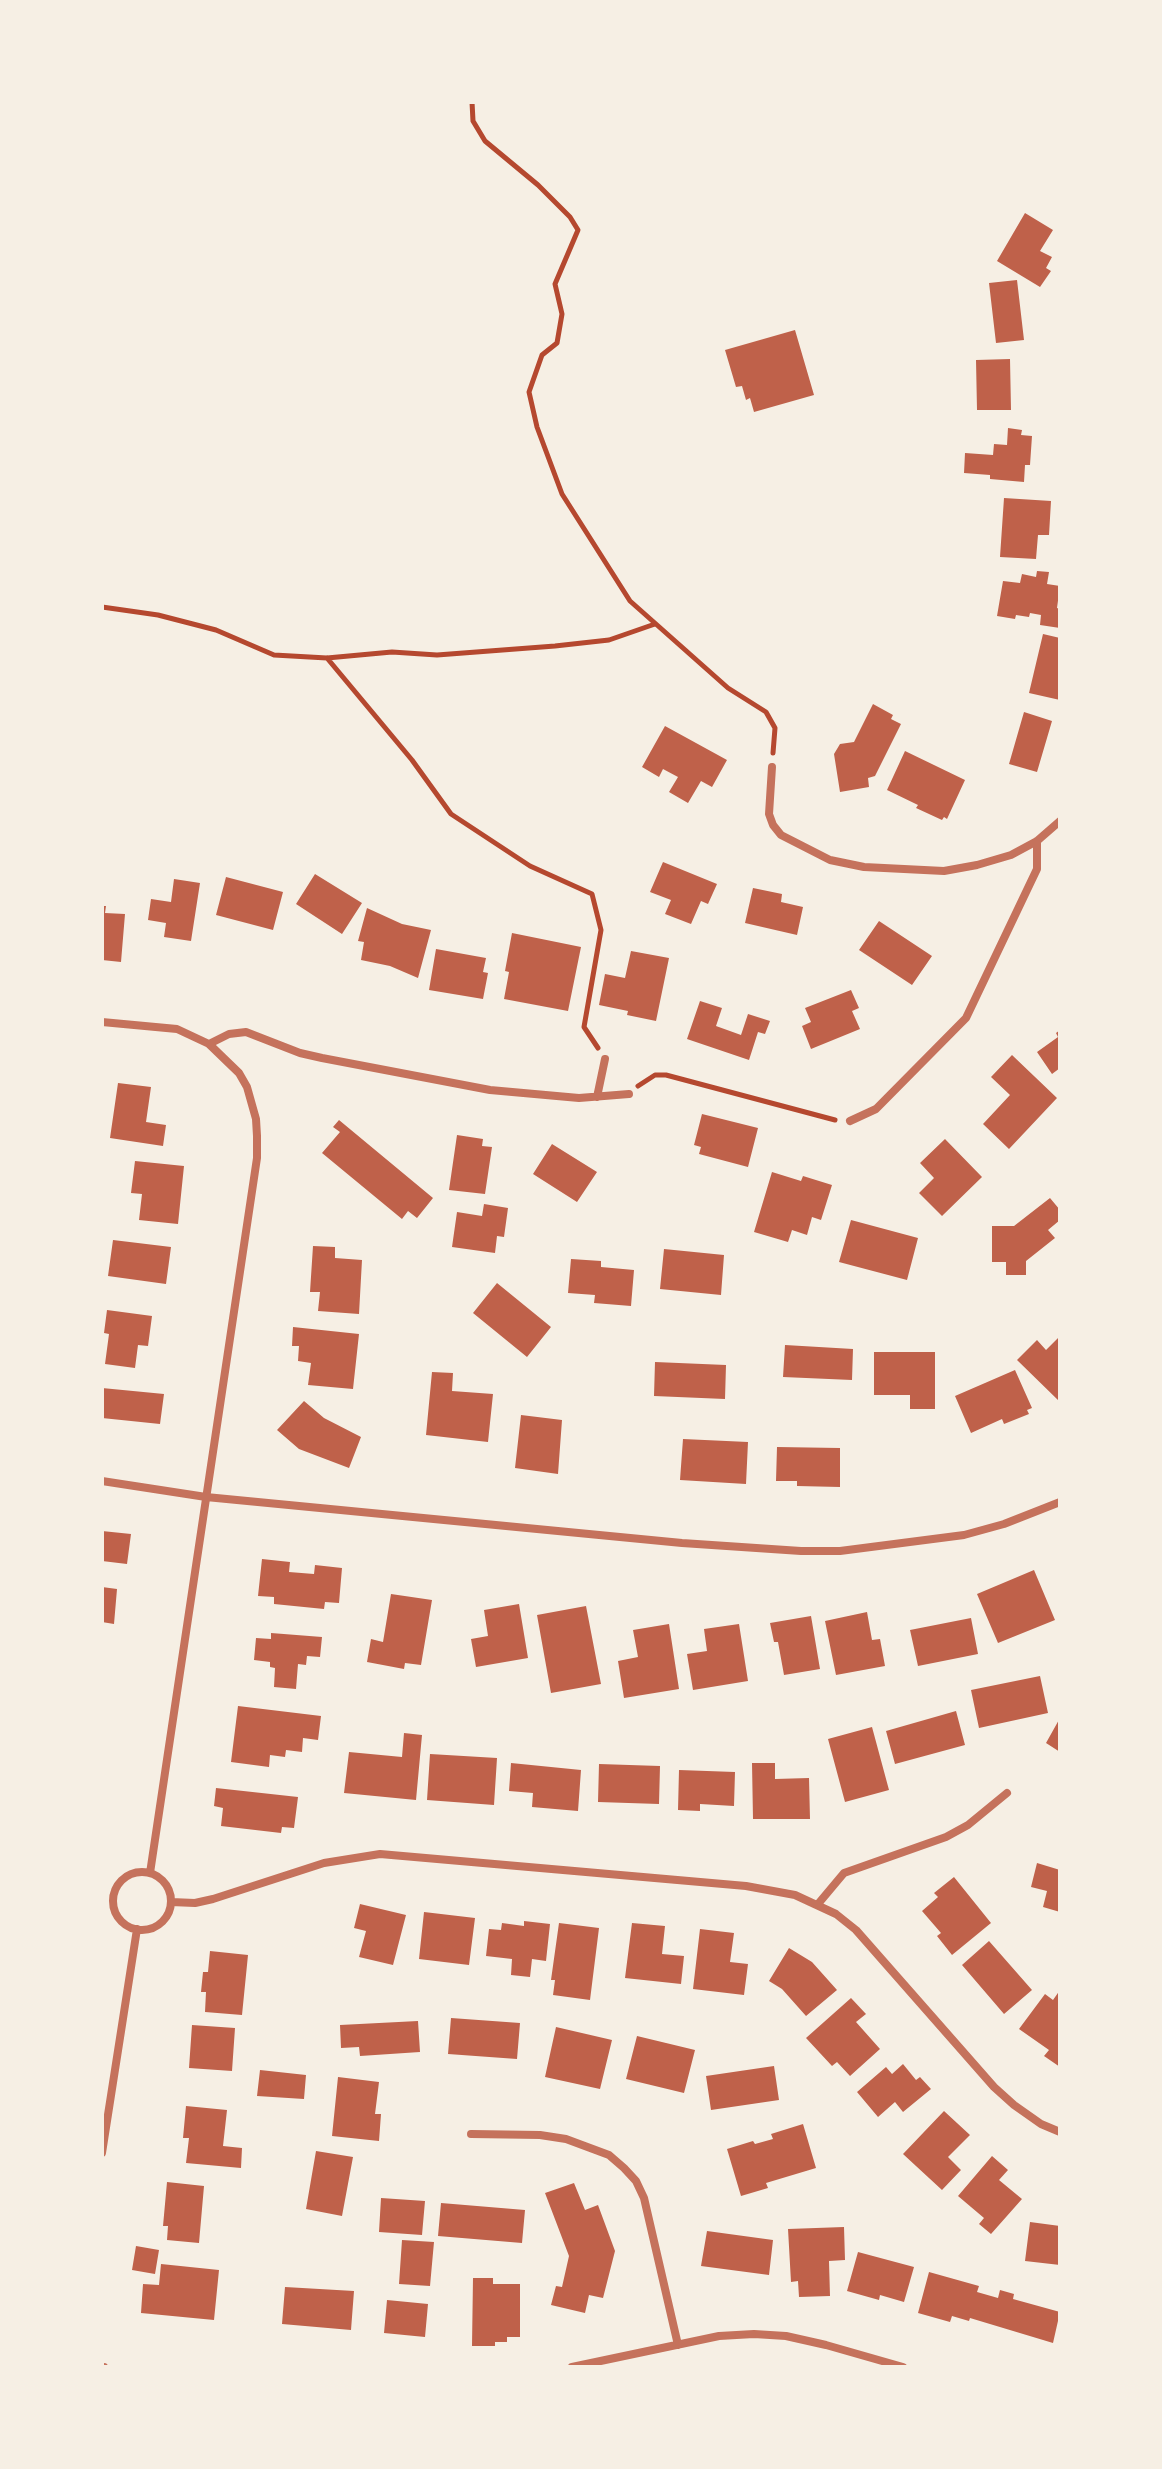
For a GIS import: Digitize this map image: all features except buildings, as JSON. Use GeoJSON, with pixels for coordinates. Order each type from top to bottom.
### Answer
{"type":"FeatureCollection","features":[{"type":"Feature","properties":{"kind":"street"},"geometry":{"type":"LineString","coordinates":[[772,767],[769,814],[781,835],[830,860],[864,867],[944,871],[1011,855],[1037,841],[1060,821]]}},
{"type":"Feature","properties":{"kind":"street"},"geometry":{"type":"LineString","coordinates":[[850,1121],[876,1109],[966,1018],[1037,869],[1037,841]]}},
{"type":"Feature","properties":{"kind":"street"},"geometry":{"type":"LineString","coordinates":[[102,1022],[177,1029],[209,1044],[239,1073],[247,1087],[256,1119],[257,1147],[150,1873]]}},
{"type":"Feature","properties":{"kind":"street"},"geometry":{"type":"LineString","coordinates":[[209,1044],[229,1034],[246,1032],[300,1053],[490,1090],[579,1098],[629,1094]]}},
{"type":"Feature","properties":{"kind":"street"},"geometry":{"type":"LineString","coordinates":[[597,1097],[605,1059]]}},
{"type":"Feature","properties":{"kind":"street"},"geometry":{"type":"LineString","coordinates":[[102,1481],[206,1497],[666,1542],[801,1551],[840,1551],[964,1535],[1004,1524],[1060,1502]]}},
{"type":"Feature","properties":{"kind":"street"},"geometry":{"type":"LineString","coordinates":[[818,1904],[844,1873],[946,1837],[968,1825],[1007,1793]]}},
{"type":"Feature","properties":{"kind":"street"},"geometry":{"type":"LineString","coordinates":[[171,1902],[195,1903],[213,1899],[324,1863],[380,1854],[746,1886],[795,1895],[818,1904],[856,1930],[994,2087],[1023,2112],[1060,2132]]}},
{"type":"Feature","properties":{"kind":"street"},"geometry":{"type":"LineString","coordinates":[[150,1873],[169,1888],[171,1902],[167,1916],[153,1928],[137,1929],[119,1917],[114,1909],[115,1893],[128,1875],[150,1873]]}},
{"type":"Feature","properties":{"kind":"street"},"geometry":{"type":"LineString","coordinates":[[102,1892],[115,1893]]}},
{"type":"Feature","properties":{"kind":"street"},"geometry":{"type":"LineString","coordinates":[[102,2153],[137,1929]]}},
{"type":"Feature","properties":{"kind":"street"},"geometry":{"type":"LineString","coordinates":[[471,2134],[540,2135],[566,2139],[600,2150],[624,2168],[636,2181],[644,2198],[678,2345]]}},
{"type":"Feature","properties":{"kind":"street"},"geometry":{"type":"LineString","coordinates":[[572,2367],[742,2335],[786,2336],[903,2367]]}},
{"type":"Feature","properties":{"kind":"path"},"geometry":{"type":"LineString","coordinates":[[472,102],[473,121],[485,141],[538,185],[570,217],[578,230],[555,284],[562,314],[557,343],[542,355],[529,392],[537,427],[562,494],[630,601],[728,688],[766,712],[775,728],[772,767]]}},
{"type":"Feature","properties":{"kind":"path"},"geometry":{"type":"LineString","coordinates":[[102,607],[158,615],[216,630],[274,655],[327,658],[392,652],[437,655],[555,646],[609,640],[655,624]]}},
{"type":"Feature","properties":{"kind":"path"},"geometry":{"type":"LineString","coordinates":[[327,658],[412,760],[451,814],[530,866],[592,894],[601,930],[584,1027],[605,1059]]}},
{"type":"Feature","properties":{"kind":"path"},"geometry":{"type":"LineString","coordinates":[[629,1094],[655,1075],[666,1075],[825,1119],[850,1121]]}}]}
